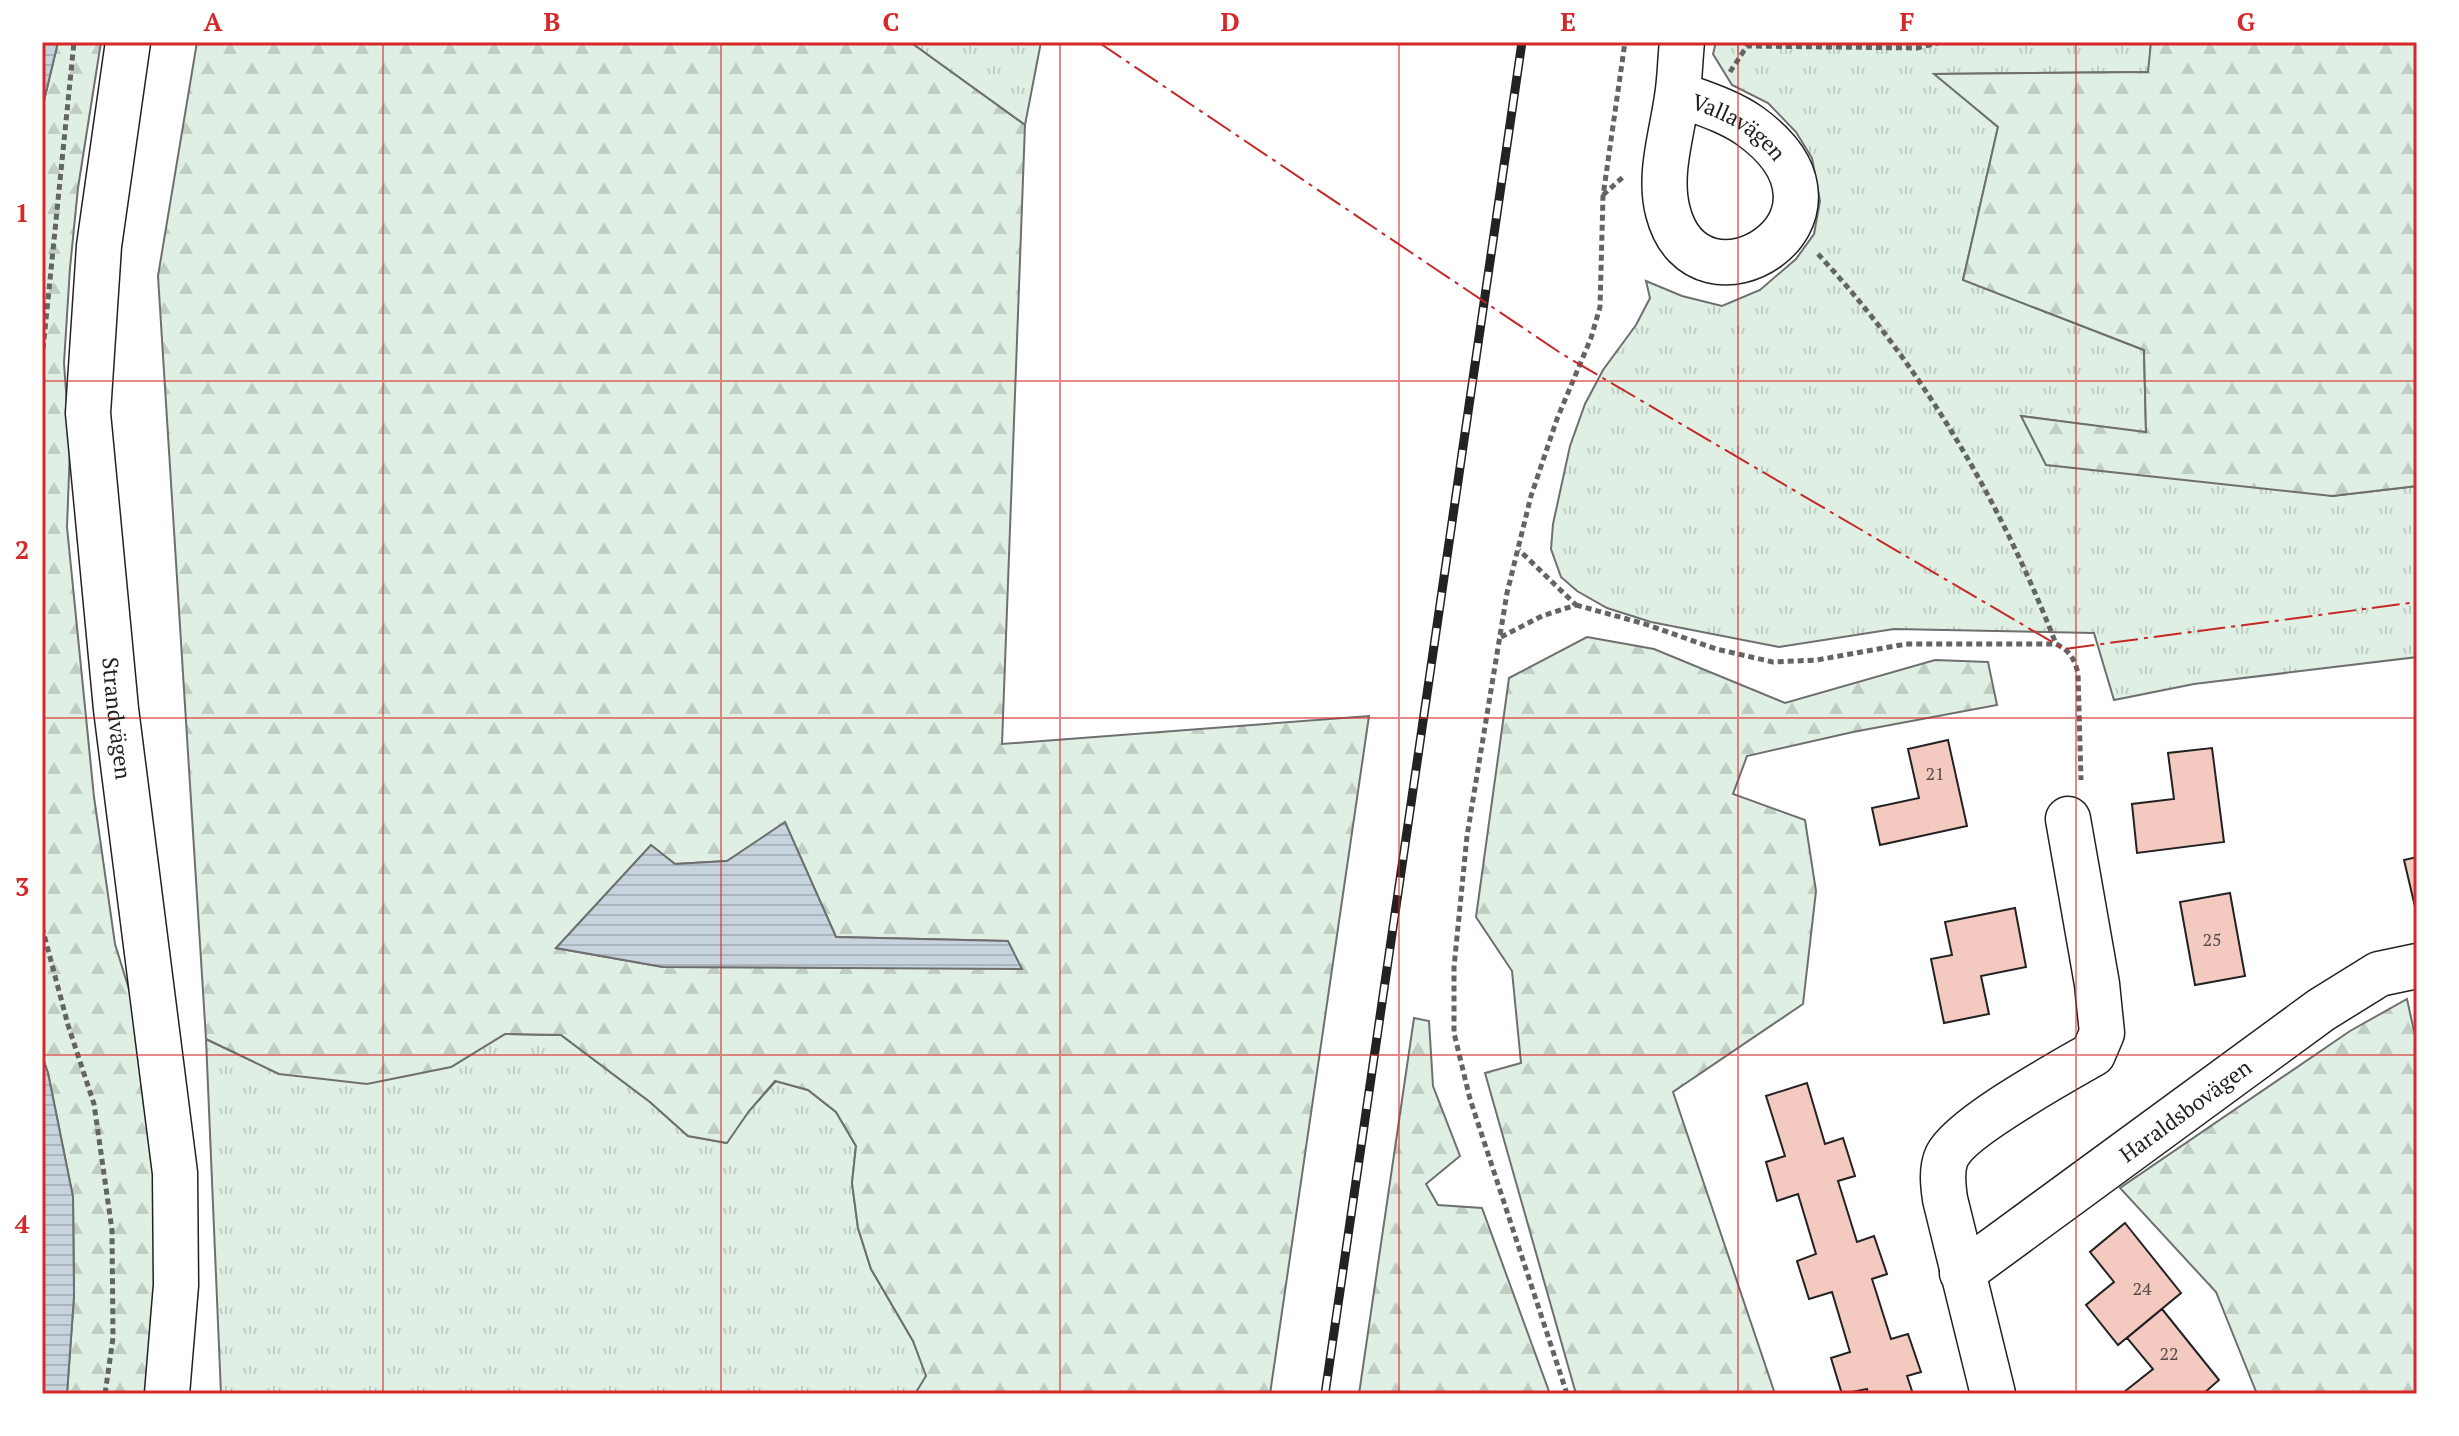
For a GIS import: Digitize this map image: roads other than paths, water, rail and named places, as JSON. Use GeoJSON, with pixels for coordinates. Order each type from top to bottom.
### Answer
{"type":"FeatureCollection","features":[{"type":"Feature","properties":{"kind":"street","name":"Strandvägen"},"geometry":{"type":"LineString","coordinates":[[128,42],[99,246],[88,413],[116,709],[175,1173],[176,1285],[167,1394]]}},
{"type":"Feature","properties":{"kind":"street","name":"Vallavägen"},"geometry":{"type":"LineString","coordinates":[[1682,42],[1693,100],[1664,188],[1668,214],[1676,232],[1696,254],[1710,261],[1731,263],[1750,258],[1767,250],[1790,224],[1796,201],[1792,179],[1782,156],[1748,125],[1693,100]]}},
{"type":"Feature","properties":{"kind":"street"},"geometry":{"type":"LineString","coordinates":[[1993,1394],[1945,1199],[1943,1165],[1952,1147],[2005,1106],[2093,1054],[2102,1033],[2097,984],[2068,819]]}},
{"type":"Feature","properties":{"kind":"street","name":"Haraldsbovägen"},"geometry":{"type":"LineString","coordinates":[[1962,1273],[2321,1010],[2379,974],[2417,966]]}},
{"type":"Feature","properties":{"kind":"railway"},"geometry":{"type":"LineString","coordinates":[[1325,1394],[1522,42]]}}]}
